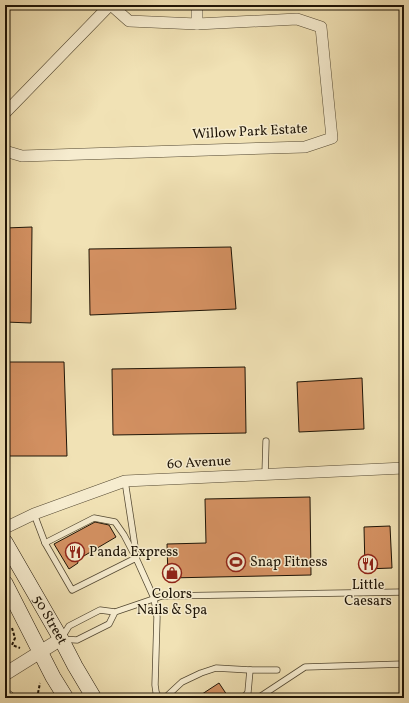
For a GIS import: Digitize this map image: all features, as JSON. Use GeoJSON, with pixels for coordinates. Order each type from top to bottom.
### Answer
{"type":"FeatureCollection","features":[{"type":"Feature","properties":{"kind":"main road","name":"50 Street"},"geometry":{"type":"LineString","coordinates":[[5,542],[94,698]]}},
{"type":"Feature","properties":{"kind":"main road","name":"50 Street"},"geometry":{"type":"LineString","coordinates":[[5,583],[53,677],[66,698]]}},
{"type":"Feature","properties":{"kind":"street","name":"Willow Park Estate"},"geometry":{"type":"LineString","coordinates":[[5,112],[111,5],[129,21],[197,24],[297,20],[321,27],[332,138],[305,147],[22,156],[5,151]]}},
{"type":"Feature","properties":{"kind":"street"},"geometry":{"type":"LineString","coordinates":[[196,5],[197,24]]}},
{"type":"Feature","properties":{"kind":"street","name":"60 Avenue"},"geometry":{"type":"LineString","coordinates":[[5,528],[34,514],[125,481],[404,468]]}},
{"type":"Feature","properties":{"kind":"street"},"geometry":{"type":"LineString","coordinates":[[5,674],[61,639]]}},
{"type":"Feature","properties":{"kind":"lane"},"geometry":{"type":"LineString","coordinates":[[265,475],[266,441]]}},
{"type":"Feature","properties":{"kind":"lane"},"geometry":{"type":"LineString","coordinates":[[125,481],[136,558]]}},
{"type":"Feature","properties":{"kind":"lane"},"geometry":{"type":"LineString","coordinates":[[34,514],[44,543],[72,590],[136,558]]}},
{"type":"Feature","properties":{"kind":"lane"},"geometry":{"type":"LineString","coordinates":[[44,543],[94,518],[115,522],[124,535],[136,558],[154,598],[157,617],[155,685],[159,698]]}},
{"type":"Feature","properties":{"kind":"lane"},"geometry":{"type":"LineString","coordinates":[[115,612],[109,624],[76,640],[61,639],[69,626],[100,610],[115,612],[162,596],[404,592]]}},
{"type":"Feature","properties":{"kind":"lane"},"geometry":{"type":"LineString","coordinates":[[258,698],[305,667],[404,664]]}},
{"type":"Feature","properties":{"kind":"lane"},"geometry":{"type":"LineString","coordinates":[[168,695],[182,682],[216,668],[277,670]]}},
{"type":"Feature","properties":{"kind":"lane"},"geometry":{"type":"LineString","coordinates":[[241,698],[248,692],[250,670]]}},
{"type":"Feature","properties":{"kind":"path"},"geometry":{"type":"LineString","coordinates":[[11,624],[15,638],[12,645],[20,648]]}},
{"type":"Feature","properties":{"kind":"path"},"geometry":{"type":"LineString","coordinates":[[37,698],[40,683]]}},
{"type":"Feature","properties":{"kind":"building"},"geometry":{"type":"Polygon","coordinates":[[[32,227],[31,323],[5,322],[5,228],[32,227]]]}},
{"type":"Feature","properties":{"kind":"building"},"geometry":{"type":"Polygon","coordinates":[[[231,247],[236,309],[90,315],[89,249],[231,247]]]}},
{"type":"Feature","properties":{"kind":"building"},"geometry":{"type":"Polygon","coordinates":[[[5,362],[64,362],[67,456],[5,456],[5,362]]]}},
{"type":"Feature","properties":{"kind":"building"},"geometry":{"type":"Polygon","coordinates":[[[245,367],[246,433],[113,435],[112,369],[245,367]]]}},
{"type":"Feature","properties":{"kind":"building"},"geometry":{"type":"Polygon","coordinates":[[[362,378],[364,429],[299,432],[297,382],[362,378]]]}},
{"type":"Feature","properties":{"kind":"building"},"geometry":{"type":"Polygon","coordinates":[[[310,497],[311,575],[168,578],[167,544],[206,543],[205,499],[310,497]]]}},
{"type":"Feature","properties":{"kind":"building","name":"Panda Express"},"geometry":{"type":"Polygon","coordinates":[[[95,522],[109,525],[116,537],[77,560],[78,563],[69,569],[54,544],[95,522]]]}},
{"type":"Feature","properties":{"kind":"building"},"geometry":{"type":"Polygon","coordinates":[[[390,526],[392,568],[365,569],[364,527],[390,526]]]}},
{"type":"Feature","properties":{"kind":"building"},"geometry":{"type":"Polygon","coordinates":[[[219,683],[229,698],[196,698],[219,683]]]}},
{"type":"Feature","properties":{"kind":"place","name":"Panda Express"},"geometry":{"type":"Point","coordinates":[75,552]}},
{"type":"Feature","properties":{"kind":"place","name":"Snap Fitness"},"geometry":{"type":"Point","coordinates":[236,562]}},
{"type":"Feature","properties":{"kind":"place","name":"Little Caesars"},"geometry":{"type":"Point","coordinates":[368,564]}},
{"type":"Feature","properties":{"kind":"place","name":"Colors Nails & Spa"},"geometry":{"type":"Point","coordinates":[172,573]}}]}
